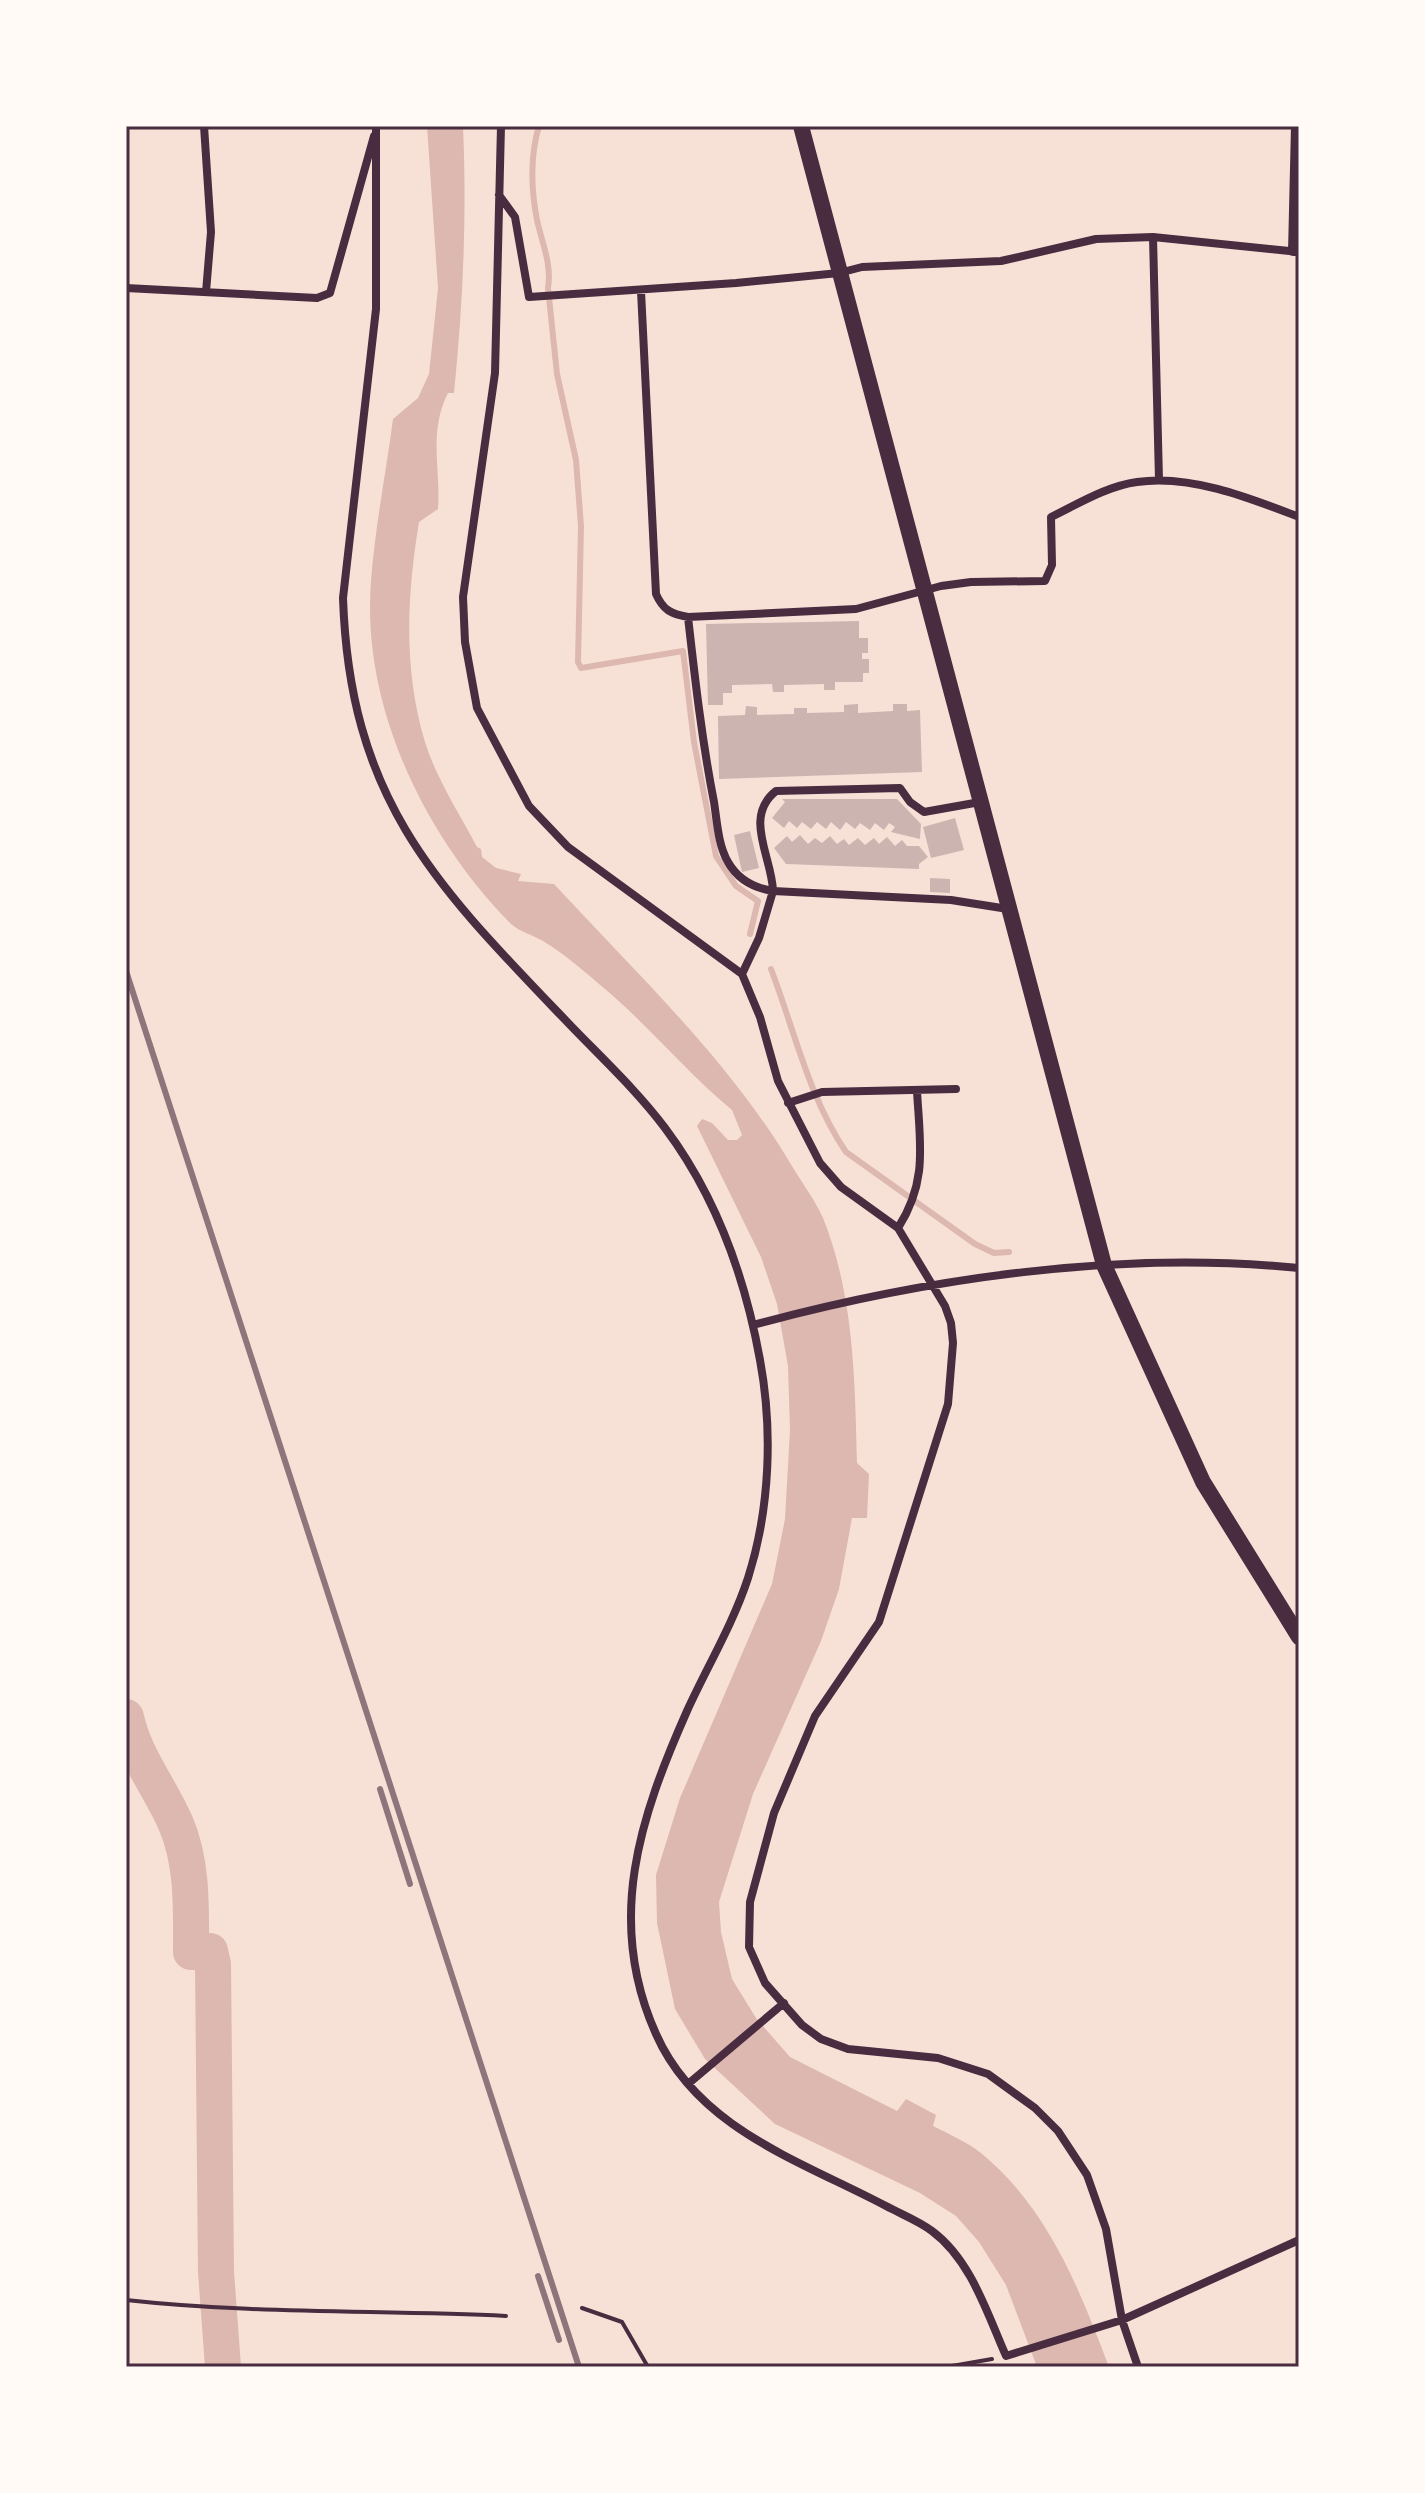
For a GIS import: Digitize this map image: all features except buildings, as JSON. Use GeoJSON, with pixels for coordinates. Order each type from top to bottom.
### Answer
{"type":"FeatureCollection","features":[{"type":"Feature","properties":{"kind":"highway"},"geometry":{"type":"LineString","coordinates":[[801,126],[1104,1265],[1203,1482],[1299,1637]]}},
{"type":"Feature","properties":{"kind":"street"},"geometry":{"type":"LineString","coordinates":[[204,126],[211,232],[206,292]]}},
{"type":"Feature","properties":{"kind":"street"},"geometry":{"type":"LineString","coordinates":[[501,126],[495,373],[463,597],[465,642],[477,708],[529,806],[568,847],[742,974],[788,1103],[820,1163],[841,1187],[898,1228],[945,1306],[951,1323],[953,1343],[948,1404],[879,1622],[815,1716],[774,1813],[750,1902],[749,1947],[765,1983],[802,2025],[821,2039],[848,2049],[938,2058],[988,2074],[1035,2108],[1058,2131],[1087,2175],[1106,2229],[1122,2320],[1138,2367]]}},
{"type":"Feature","properties":{"kind":"street"},"geometry":{"type":"LineString","coordinates":[[498,195],[515,217],[529,297],[641,291],[839,273],[862,267],[1001,261],[1096,239],[1153,237],[1296,252],[1295,126]]}},
{"type":"Feature","properties":{"kind":"street"},"geometry":{"type":"LineString","coordinates":[[126,288],[317,298],[330,293],[376,127]]}},
{"type":"Feature","properties":{"kind":"street"},"geometry":{"type":"LineString","coordinates":[[376,127],[376,309],[343,598],[350,684],[359,724],[389,803],[445,890],[666,1129],[729,1243],[756,1324],[768,1446],[759,1532],[748,1577],[730,1622],[687,1712],[644,1818],[631,1889],[634,1960],[655,2033],[722,2116],[760,2143],[934,2231],[970,2275],[1006,2356],[1122,2320],[1299,2240]]}},
{"type":"Feature","properties":{"kind":"street"},"geometry":{"type":"LineString","coordinates":[[1153,237],[1159,480]]}},
{"type":"Feature","properties":{"kind":"street"},"geometry":{"type":"LineString","coordinates":[[641,291],[656,594],[661,605],[672,614],[688,617],[856,609],[923,589],[971,582],[1045,581],[1052,565],[1051,517],[1134,482],[1159,480],[1248,498],[1299,517]]}},
{"type":"Feature","properties":{"kind":"street"},"geometry":{"type":"LineString","coordinates":[[688,617],[705,757],[722,846],[728,864],[742,879],[755,888],[773,891],[951,900],[1009,909]]}},
{"type":"Feature","properties":{"kind":"street"},"geometry":{"type":"LineString","coordinates":[[742,974],[759,938],[773,891],[759,814],[766,799],[776,791],[900,788],[910,802],[924,812],[980,802]]}},
{"type":"Feature","properties":{"kind":"street"},"geometry":{"type":"LineString","coordinates":[[788,1103],[822,1092],[956,1089]]}},
{"type":"Feature","properties":{"kind":"street"},"geometry":{"type":"LineString","coordinates":[[898,1228],[911,1207],[921,1172],[917,1091]]}},
{"type":"Feature","properties":{"kind":"street"},"geometry":{"type":"LineString","coordinates":[[756,1324],[930,1284],[1104,1265],[1229,1261],[1299,1268]]}},
{"type":"Feature","properties":{"kind":"street"},"geometry":{"type":"LineString","coordinates":[[692,2082],[784,2003]]}},
{"type":"Feature","properties":{"kind":"path"},"geometry":{"type":"LineString","coordinates":[[126,2300],[197,2308],[506,2316]]}},
{"type":"Feature","properties":{"kind":"path"},"geometry":{"type":"LineString","coordinates":[[582,2308],[622,2322],[648,2367]]}},
{"type":"Feature","properties":{"kind":"path"},"geometry":{"type":"LineString","coordinates":[[946,2367],[1006,2356]]}},
{"type":"Feature","properties":{"kind":"shaded area"},"geometry":{"type":"Polygon","coordinates":[[[427,126],[463,126],[465,193],[462,293],[454,393],[448,393],[438,422],[438,509],[419,522],[410,604],[410,660],[425,742],[442,782],[477,847],[481,849],[482,857],[496,868],[521,874],[518,881],[554,884],[680,1019],[740,1090],[820,1211],[833,1247],[847,1308],[854,1370],[857,1463],[869,1474],[867,1518],[852,1518],[839,1589],[821,1641],[753,1794],[719,1902],[721,1932],[732,1979],[756,2018],[790,2057],[897,2111],[906,2099],[936,2115],[933,2126],[976,2149],[1005,2175],[1043,2224],[1059,2251],[1109,2367],[1037,2367],[1006,2285],[979,2242],[956,2216],[920,2193],[775,2124],[705,2059],[675,2009],[657,1923],[656,1875],[680,1798],[772,1584],[785,1519],[790,1430],[788,1366],[777,1304],[761,1257],[697,1126],[702,1119],[712,1123],[728,1140],[737,1140],[742,1135],[732,1110],[605,989],[559,952],[511,924],[451,851],[426,810],[388,722],[377,675],[371,628],[371,581],[393,419],[418,398],[429,374],[438,288],[427,126]]]}},
{"type":"Feature","properties":{"kind":"waterway"},"geometry":{"type":"LineString","coordinates":[[539,126],[532,173],[534,197],[548,262],[557,374],[576,460],[581,526],[578,662],[581,668],[683,651],[694,742],[716,856],[736,886],[758,901],[750,934]]}},
{"type":"Feature","properties":{"kind":"waterway"},"geometry":{"type":"LineString","coordinates":[[771,969],[812,1086],[846,1152],[975,1244],[994,1253],[1009,1252]]}},
{"type":"Feature","properties":{"kind":"waterway"},"geometry":{"type":"LineString","coordinates":[[126,1717],[135,1745],[182,1839],[190,1887],[191,1952],[210,1951],[213,1964],[216,2272],[223,2367]]}},
{"type":"Feature","properties":{"kind":"railway"},"geometry":{"type":"LineString","coordinates":[[126,971],[579,2367]]}},
{"type":"Feature","properties":{"kind":"railway"},"geometry":{"type":"LineString","coordinates":[[380,1789],[410,1884]]}},
{"type":"Feature","properties":{"kind":"railway"},"geometry":{"type":"LineString","coordinates":[[538,2276],[559,2340]]}}]}
